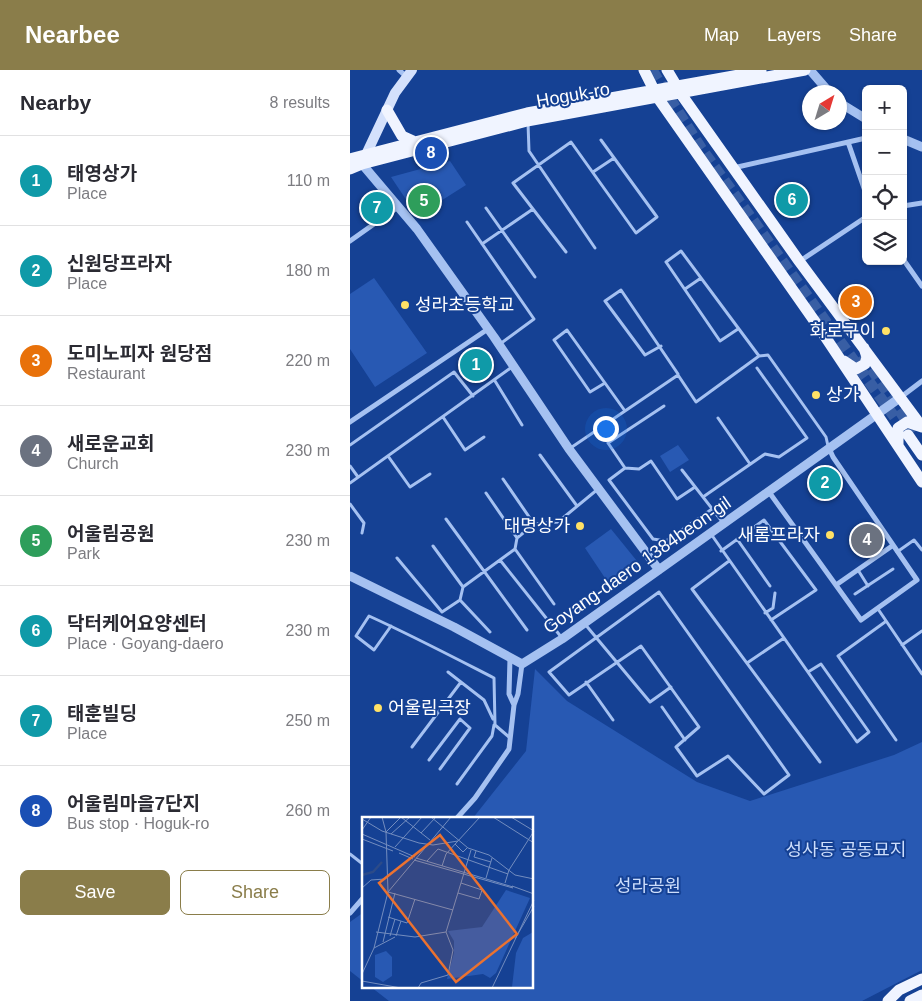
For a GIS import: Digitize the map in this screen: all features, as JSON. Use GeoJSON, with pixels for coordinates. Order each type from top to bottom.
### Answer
{"type":"FeatureCollection","features":[{"type":"Feature","properties":{"kind":"main road"},"geometry":{"type":"LineString","coordinates":[[644,70],[656,94],[839,356],[922,482]]}},
{"type":"Feature","properties":{"kind":"main road"},"geometry":{"type":"LineString","coordinates":[[667,70],[678,90],[732,168],[901,397],[922,443]]}},
{"type":"Feature","properties":{"kind":"main road","name":"Hoguk-ro"},"geometry":{"type":"LineString","coordinates":[[678,90],[768,70]]}},
{"type":"Feature","properties":{"kind":"main road","name":"Hoguk-ro"},"geometry":{"type":"LineString","coordinates":[[350,159],[364,159],[527,117],[597,109],[656,94],[805,70]]}},
{"type":"Feature","properties":{"kind":"main road"},"geometry":{"type":"LineString","coordinates":[[364,159],[406,72]]}},
{"type":"Feature","properties":{"kind":"main road","name":"Hoguk-ro"},"geometry":{"type":"LineString","coordinates":[[350,169],[364,159],[413,141],[607,99],[656,94]]}},
{"type":"Feature","properties":{"kind":"main road"},"geometry":{"type":"LineString","coordinates":[[597,109],[609,103],[607,99]]}},
{"type":"Feature","properties":{"kind":"main road"},"geometry":{"type":"LineString","coordinates":[[387,110],[402,136],[413,141]]}},
{"type":"Feature","properties":{"kind":"main road"},"geometry":{"type":"LineString","coordinates":[[839,356],[856,369],[864,364],[867,357],[864,347]]}},
{"type":"Feature","properties":{"kind":"main road"},"geometry":{"type":"LineString","coordinates":[[898,446],[898,428],[907,422],[917,430],[922,456]]}},
{"type":"Feature","properties":{"kind":"main road"},"geometry":{"type":"LineString","coordinates":[[888,1001],[899,990],[922,979]]}},
{"type":"Feature","properties":{"kind":"main road"},"geometry":{"type":"LineString","coordinates":[[910,1001],[922,995]]}},
{"type":"Feature","properties":{"kind":"street"},"geometry":{"type":"LineString","coordinates":[[810,70],[823,85]]}},
{"type":"Feature","properties":{"kind":"street"},"geometry":{"type":"LineString","coordinates":[[847,107],[862,117]]}},
{"type":"Feature","properties":{"kind":"street"},"geometry":{"type":"LineString","coordinates":[[732,168],[862,139]]}},
{"type":"Feature","properties":{"kind":"street"},"geometry":{"type":"LineString","coordinates":[[907,141],[922,147]]}},
{"type":"Feature","properties":{"kind":"street"},"geometry":{"type":"LineString","coordinates":[[848,142],[862,182]]}},
{"type":"Feature","properties":{"kind":"street"},"geometry":{"type":"LineString","coordinates":[[364,159],[488,329],[569,449],[659,570]]}},
{"type":"Feature","properties":{"kind":"street"},"geometry":{"type":"LineString","coordinates":[[907,205],[922,203]]}},
{"type":"Feature","properties":{"kind":"street"},"geometry":{"type":"LineString","coordinates":[[350,241],[398,207]]}},
{"type":"Feature","properties":{"kind":"street"},"geometry":{"type":"LineString","coordinates":[[799,261],[862,219]]}},
{"type":"Feature","properties":{"kind":"street"},"geometry":{"type":"LineString","coordinates":[[907,265],[922,286]]}},
{"type":"Feature","properties":{"kind":"street"},"geometry":{"type":"LineString","coordinates":[[350,422],[488,329]]}},
{"type":"Feature","properties":{"kind":"street"},"geometry":{"type":"LineString","coordinates":[[901,397],[922,381]]}},
{"type":"Feature","properties":{"kind":"street","name":"Goyang-daero 1384beon-gil"},"geometry":{"type":"LineString","coordinates":[[522,664],[562,639],[901,397]]}},
{"type":"Feature","properties":{"kind":"street"},"geometry":{"type":"LineString","coordinates":[[769,492],[861,620],[917,580],[833,457],[829,447]]}},
{"type":"Feature","properties":{"kind":"street"},"geometry":{"type":"LineString","coordinates":[[836,585],[892,546]]}},
{"type":"Feature","properties":{"kind":"street"},"geometry":{"type":"LineString","coordinates":[[350,576],[454,627],[522,664],[518,694],[514,705],[509,749],[475,798],[458,817]]}},
{"type":"Feature","properties":{"kind":"street"},"geometry":{"type":"LineString","coordinates":[[510,658],[509,694],[514,705]]}},
{"type":"Feature","properties":{"kind":"street"},"geometry":{"type":"LineString","coordinates":[[350,913],[362,899]]}},
{"type":"Feature","properties":{"kind":"lane"},"geometry":{"type":"LineString","coordinates":[[527,117],[528,151],[596,248]]}},
{"type":"Feature","properties":{"kind":"lane"},"geometry":{"type":"LineString","coordinates":[[566,252],[513,183],[570,142],[636,233],[657,217],[601,140]]}},
{"type":"Feature","properties":{"kind":"lane"},"geometry":{"type":"LineString","coordinates":[[593,172],[614,158]]}},
{"type":"Feature","properties":{"kind":"lane"},"geometry":{"type":"LineString","coordinates":[[486,208],[535,277]]}},
{"type":"Feature","properties":{"kind":"lane"},"geometry":{"type":"LineString","coordinates":[[482,244],[533,209]]}},
{"type":"Feature","properties":{"kind":"lane"},"geometry":{"type":"LineString","coordinates":[[466,222],[534,319],[499,345]]}},
{"type":"Feature","properties":{"kind":"lane"},"geometry":{"type":"LineString","coordinates":[[738,329],[720,341],[666,262],[681,251],[759,356]]}},
{"type":"Feature","properties":{"kind":"lane"},"geometry":{"type":"LineString","coordinates":[[685,289],[701,278]]}},
{"type":"Feature","properties":{"kind":"lane"},"geometry":{"type":"LineString","coordinates":[[661,346],[645,355],[605,301],[621,290],[661,346],[696,402],[759,356],[768,355],[826,437],[829,447]]}},
{"type":"Feature","properties":{"kind":"lane"},"geometry":{"type":"LineString","coordinates":[[605,383],[590,392],[554,340],[567,330],[605,383],[625,411]]}},
{"type":"Feature","properties":{"kind":"lane"},"geometry":{"type":"LineString","coordinates":[[350,483],[495,381],[513,366]]}},
{"type":"Feature","properties":{"kind":"lane"},"geometry":{"type":"LineString","coordinates":[[703,497],[765,454],[779,457],[807,438],[757,368]]}},
{"type":"Feature","properties":{"kind":"lane"},"geometry":{"type":"LineString","coordinates":[[350,445],[454,372],[473,396]]}},
{"type":"Feature","properties":{"kind":"lane"},"geometry":{"type":"LineString","coordinates":[[569,449],[678,374]]}},
{"type":"Feature","properties":{"kind":"lane"},"geometry":{"type":"LineString","coordinates":[[495,381],[522,425]]}},
{"type":"Feature","properties":{"kind":"lane"},"geometry":{"type":"LineString","coordinates":[[624,468],[608,443],[664,406]]}},
{"type":"Feature","properties":{"kind":"lane"},"geometry":{"type":"LineString","coordinates":[[444,417],[465,450],[484,437]]}},
{"type":"Feature","properties":{"kind":"lane"},"geometry":{"type":"LineString","coordinates":[[718,418],[750,464]]}},
{"type":"Feature","properties":{"kind":"lane"},"geometry":{"type":"LineString","coordinates":[[540,455],[577,506]]}},
{"type":"Feature","properties":{"kind":"lane"},"geometry":{"type":"LineString","coordinates":[[388,456],[410,487],[430,474]]}},
{"type":"Feature","properties":{"kind":"lane"},"geometry":{"type":"LineString","coordinates":[[695,487],[677,499],[651,461],[639,469],[624,468],[609,480],[653,539],[666,541],[712,509]]}},
{"type":"Feature","properties":{"kind":"lane"},"geometry":{"type":"LineString","coordinates":[[350,466],[358,477]]}},
{"type":"Feature","properties":{"kind":"lane"},"geometry":{"type":"LineString","coordinates":[[682,470],[724,524]]}},
{"type":"Feature","properties":{"kind":"lane"},"geometry":{"type":"LineString","coordinates":[[502,479],[534,524]]}},
{"type":"Feature","properties":{"kind":"lane"},"geometry":{"type":"LineString","coordinates":[[397,558],[442,612],[460,600],[463,587],[515,549],[517,538],[534,524],[558,522],[598,489]]}},
{"type":"Feature","properties":{"kind":"lane"},"geometry":{"type":"LineString","coordinates":[[486,493],[517,538]]}},
{"type":"Feature","properties":{"kind":"lane"},"geometry":{"type":"LineString","coordinates":[[350,504],[364,523],[362,533]]}},
{"type":"Feature","properties":{"kind":"lane"},"geometry":{"type":"LineString","coordinates":[[446,520],[527,630]]}},
{"type":"Feature","properties":{"kind":"lane"},"geometry":{"type":"LineString","coordinates":[[721,551],[764,520],[816,590],[771,620]]}},
{"type":"Feature","properties":{"kind":"lane"},"geometry":{"type":"LineString","coordinates":[[710,534],[856,742],[869,732],[821,664],[808,672]]}},
{"type":"Feature","properties":{"kind":"lane"},"geometry":{"type":"LineString","coordinates":[[737,539],[770,586]]}},
{"type":"Feature","properties":{"kind":"lane"},"geometry":{"type":"LineString","coordinates":[[897,552],[914,540],[922,550]]}},
{"type":"Feature","properties":{"kind":"lane"},"geometry":{"type":"LineString","coordinates":[[433,546],[463,587]]}},
{"type":"Feature","properties":{"kind":"lane"},"geometry":{"type":"LineString","coordinates":[[515,549],[554,604]]}},
{"type":"Feature","properties":{"kind":"lane"},"geometry":{"type":"LineString","coordinates":[[500,560],[562,639]]}},
{"type":"Feature","properties":{"kind":"lane"},"geometry":{"type":"LineString","coordinates":[[729,561],[692,589],[820,762]]}},
{"type":"Feature","properties":{"kind":"lane"},"geometry":{"type":"LineString","coordinates":[[855,594],[893,568]]}},
{"type":"Feature","properties":{"kind":"lane"},"geometry":{"type":"LineString","coordinates":[[858,570],[868,586]]}},
{"type":"Feature","properties":{"kind":"lane"},"geometry":{"type":"LineString","coordinates":[[659,592],[789,775],[764,794],[728,756],[697,776],[676,747],[699,727],[640,646],[569,695],[549,672],[595,637],[659,592]]}},
{"type":"Feature","properties":{"kind":"lane"},"geometry":{"type":"LineString","coordinates":[[765,612],[773,608],[775,593]]}},
{"type":"Feature","properties":{"kind":"lane"},"geometry":{"type":"LineString","coordinates":[[460,600],[490,632]]}},
{"type":"Feature","properties":{"kind":"lane"},"geometry":{"type":"LineString","coordinates":[[878,609],[922,674]]}},
{"type":"Feature","properties":{"kind":"lane"},"geometry":{"type":"LineString","coordinates":[[391,626],[374,650],[356,636],[369,616],[391,626],[494,678],[494,726],[492,736],[457,784]]}},
{"type":"Feature","properties":{"kind":"lane"},"geometry":{"type":"LineString","coordinates":[[885,622],[838,656],[896,740]]}},
{"type":"Feature","properties":{"kind":"lane"},"geometry":{"type":"LineString","coordinates":[[584,623],[650,702],[671,687]]}},
{"type":"Feature","properties":{"kind":"lane"},"geometry":{"type":"LineString","coordinates":[[902,645],[922,631]]}},
{"type":"Feature","properties":{"kind":"lane"},"geometry":{"type":"LineString","coordinates":[[746,663],[784,638]]}},
{"type":"Feature","properties":{"kind":"lane"},"geometry":{"type":"LineString","coordinates":[[448,672],[484,700],[491,712],[494,726],[510,738]]}},
{"type":"Feature","properties":{"kind":"lane"},"geometry":{"type":"LineString","coordinates":[[412,747],[461,682]]}},
{"type":"Feature","properties":{"kind":"lane"},"geometry":{"type":"LineString","coordinates":[[586,682],[613,720]]}},
{"type":"Feature","properties":{"kind":"lane"},"geometry":{"type":"LineString","coordinates":[[662,708],[684,740]]}},
{"type":"Feature","properties":{"kind":"lane"},"geometry":{"type":"LineString","coordinates":[[429,760],[460,719],[470,728],[440,769]]}},
{"type":"Feature","properties":{"kind":"lane"},"geometry":{"type":"LineString","coordinates":[[350,854],[362,863]]}},
{"type":"Feature","properties":{"kind":"green space"},"geometry":{"type":"Polygon","coordinates":[[[450,161],[466,185],[417,216],[391,177],[450,161]]]}},
{"type":"Feature","properties":{"kind":"green space"},"geometry":{"type":"Polygon","coordinates":[[[374,278],[427,353],[375,387],[350,349],[350,294],[374,278]]]}},
{"type":"Feature","properties":{"kind":"green space"},"geometry":{"type":"Polygon","coordinates":[[[678,445],[689,460],[670,472],[660,456],[678,445]]]}},
{"type":"Feature","properties":{"kind":"green space"},"geometry":{"type":"Polygon","coordinates":[[[611,529],[641,566],[611,587],[585,548],[611,529]]]}},
{"type":"Feature","properties":{"kind":"green space","name":"성라공원"},"geometry":{"type":"Polygon","coordinates":[[[535,669],[567,701],[697,782],[750,801],[894,755],[922,742],[922,970],[862,1001],[389,1001],[372,988],[534,988],[534,817],[474,817],[526,751],[535,669]]]}},
{"type":"Feature","properties":{"kind":"green space"},"geometry":{"type":"Polygon","coordinates":[[[362,913],[362,980],[350,971],[350,922],[362,913]]]}},
{"type":"Feature","properties":{"kind":"tunnel"},"geometry":{"type":"LineString","coordinates":[[652,70],[701,148],[906,433]]}},
{"type":"Feature","properties":{"kind":"tunnel"},"geometry":{"type":"LineString","coordinates":[[862,355],[914,432]]}},
{"type":"Feature","properties":{"kind":"place","name":"어울림마을7단지"},"geometry":{"type":"Point","coordinates":[431,153]}},
{"type":"Feature","properties":{"kind":"place","name":"닥터케어요양센터"},"geometry":{"type":"Point","coordinates":[792,200]}},
{"type":"Feature","properties":{"kind":"place","name":"어울림공원"},"geometry":{"type":"Point","coordinates":[424,201]}},
{"type":"Feature","properties":{"kind":"place","name":"태훈빌딩"},"geometry":{"type":"Point","coordinates":[377,208]}},
{"type":"Feature","properties":{"kind":"place","name":"도미노피자 원당점"},"geometry":{"type":"Point","coordinates":[856,302]}},
{"type":"Feature","properties":{"kind":"place","name":"성라초등학교"},"geometry":{"type":"Point","coordinates":[405,305]}},
{"type":"Feature","properties":{"kind":"place","name":"화로구이"},"geometry":{"type":"Point","coordinates":[886,331]}},
{"type":"Feature","properties":{"kind":"place","name":"태영상가"},"geometry":{"type":"Point","coordinates":[476,365]}},
{"type":"Feature","properties":{"kind":"place","name":"상가"},"geometry":{"type":"Point","coordinates":[816,395]}},
{"type":"Feature","properties":{"kind":"place","name":"신원당프라자"},"geometry":{"type":"Point","coordinates":[825,483]}},
{"type":"Feature","properties":{"kind":"place","name":"대명상가"},"geometry":{"type":"Point","coordinates":[580,526]}},
{"type":"Feature","properties":{"kind":"place","name":"새롬프라자"},"geometry":{"type":"Point","coordinates":[830,535]}},
{"type":"Feature","properties":{"kind":"place","name":"새로운교회"},"geometry":{"type":"Point","coordinates":[867,540]}},
{"type":"Feature","properties":{"kind":"place","name":"어울림극장"},"geometry":{"type":"Point","coordinates":[378,708]}},
{"type":"Feature","properties":{"kind":"park label","name":"성사동 공동묘지"},"geometry":{"type":"Point","coordinates":[846,850]}}]}
